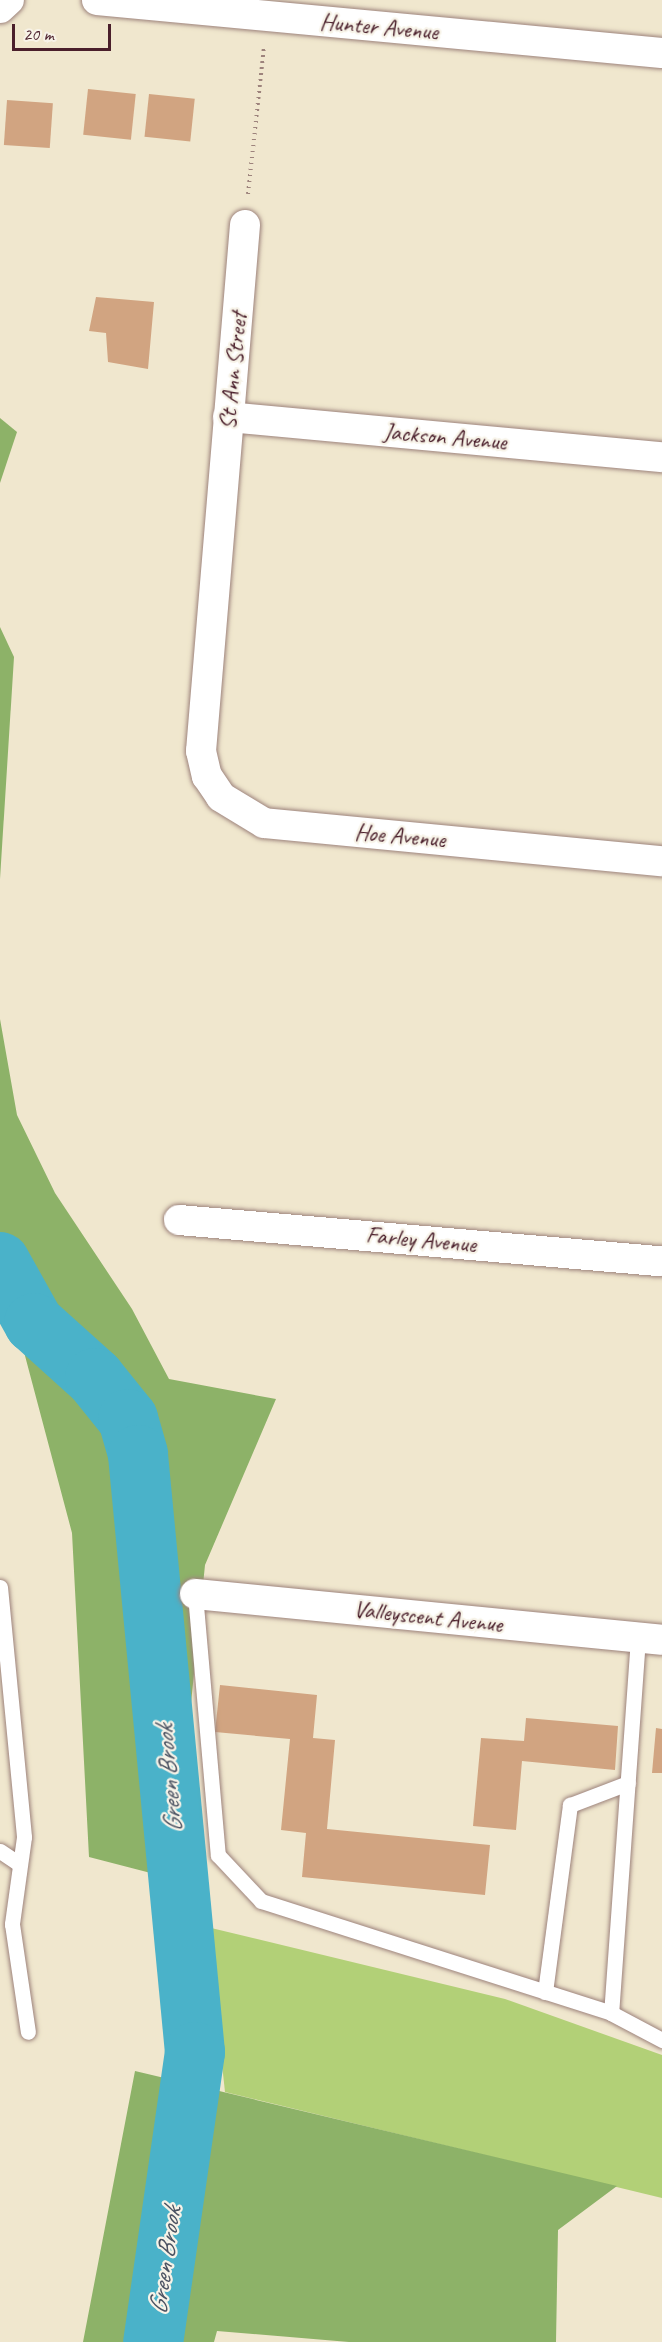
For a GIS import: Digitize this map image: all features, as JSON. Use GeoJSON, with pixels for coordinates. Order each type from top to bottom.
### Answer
{"type":"FeatureCollection","features":[{"type":"Feature","properties":{"kind":"street"},"geometry":{"type":"LineString","coordinates":[[0,8],[9,0]]}},
{"type":"Feature","properties":{"kind":"street","name":"Hunter Avenue"},"geometry":{"type":"LineString","coordinates":[[97,0],[662,53]]}},
{"type":"Feature","properties":{"kind":"street","name":"St Ann Street"},"geometry":{"type":"LineString","coordinates":[[203,725],[245,225]]}},
{"type":"Feature","properties":{"kind":"street","name":"Jackson Avenue"},"geometry":{"type":"LineString","coordinates":[[228,417],[662,457]]}},
{"type":"Feature","properties":{"kind":"street","name":"Hoe Avenue"},"geometry":{"type":"LineString","coordinates":[[203,725],[207,776],[221,797],[264,822],[662,861]]}},
{"type":"Feature","properties":{"kind":"street","name":"Farley Avenue"},"geometry":{"type":"LineString","coordinates":[[179,1220],[662,1261]]}},
{"type":"Feature","properties":{"kind":"street","name":"Valleyscent Avenue"},"geometry":{"type":"LineString","coordinates":[[195,1594],[650,1639]]}},
{"type":"Feature","properties":{"kind":"lane"},"geometry":{"type":"LineString","coordinates":[[0,1587],[5,1662],[24,1837],[18,1863],[12,1924],[28,2032]]}},
{"type":"Feature","properties":{"kind":"lane"},"geometry":{"type":"LineString","coordinates":[[195,1594],[218,1855],[261,1901],[611,2013],[662,2040]]}},
{"type":"Feature","properties":{"kind":"lane"},"geometry":{"type":"LineString","coordinates":[[611,2013],[628,1784],[650,1639]]}},
{"type":"Feature","properties":{"kind":"lane"},"geometry":{"type":"LineString","coordinates":[[545,1992],[570,1804],[628,1784]]}},
{"type":"Feature","properties":{"kind":"lane"},"geometry":{"type":"LineString","coordinates":[[0,1851],[18,1863]]}},
{"type":"Feature","properties":{"kind":"path"},"geometry":{"type":"LineString","coordinates":[[245,225],[267,17]]}},
{"type":"Feature","properties":{"kind":"green space"},"geometry":{"type":"Polygon","coordinates":[[[0,418],[17,432],[0,483],[0,418]]]}},
{"type":"Feature","properties":{"kind":"green space"},"geometry":{"type":"Polygon","coordinates":[[[0,627],[14,657],[0,879],[0,627]]]}},
{"type":"Feature","properties":{"kind":"green space"},"geometry":{"type":"Polygon","coordinates":[[[0,1019],[17,1115],[55,1193],[132,1309],[169,1379],[276,1399],[205,1565],[189,1723],[197,1885],[89,1857],[72,1533],[24,1352],[0,1310],[0,1019]]]}},
{"type":"Feature","properties":{"kind":"green space"},"geometry":{"type":"Polygon","coordinates":[[[207,1927],[505,1999],[662,2055],[662,2198],[225,2092],[207,1927]]]}},
{"type":"Feature","properties":{"kind":"green space"},"geometry":{"type":"Polygon","coordinates":[[[135,2071],[617,2186],[558,2230],[556,2342],[349,2342],[217,2331],[214,2342],[83,2342],[135,2071]]]}},
{"type":"Feature","properties":{"kind":"building"},"geometry":{"type":"Polygon","coordinates":[[[88,89],[136,94],[131,140],[83,135],[88,89]]]}},
{"type":"Feature","properties":{"kind":"building"},"geometry":{"type":"Polygon","coordinates":[[[149,94],[195,99],[190,142],[145,137],[149,94]]]}},
{"type":"Feature","properties":{"kind":"building"},"geometry":{"type":"Polygon","coordinates":[[[7,100],[53,103],[50,148],[4,145],[7,100]]]}},
{"type":"Feature","properties":{"kind":"building"},"geometry":{"type":"Polygon","coordinates":[[[96,297],[154,302],[148,369],[108,362],[106,333],[89,331],[96,297]]]}},
{"type":"Feature","properties":{"kind":"building"},"geometry":{"type":"Polygon","coordinates":[[[220,1685],[317,1695],[313,1738],[335,1740],[327,1829],[490,1845],[485,1895],[302,1877],[306,1833],[281,1830],[290,1739],[215,1732],[220,1685]]]}},
{"type":"Feature","properties":{"kind":"building"},"geometry":{"type":"Polygon","coordinates":[[[526,1718],[618,1726],[615,1770],[522,1761],[516,1830],[473,1826],[481,1738],[524,1741],[526,1718]]]}},
{"type":"Feature","properties":{"kind":"building"},"geometry":{"type":"Polygon","coordinates":[[[656,1728],[662,1729],[662,1773],[652,1773],[656,1728]]]}},
{"type":"Feature","properties":{"kind":"waterway","name":"Green Brook"},"geometry":{"type":"LineString","coordinates":[[0,1262],[34,1323],[95,1378],[128,1419],[138,1455],[195,2052],[153,2342]]}}]}
